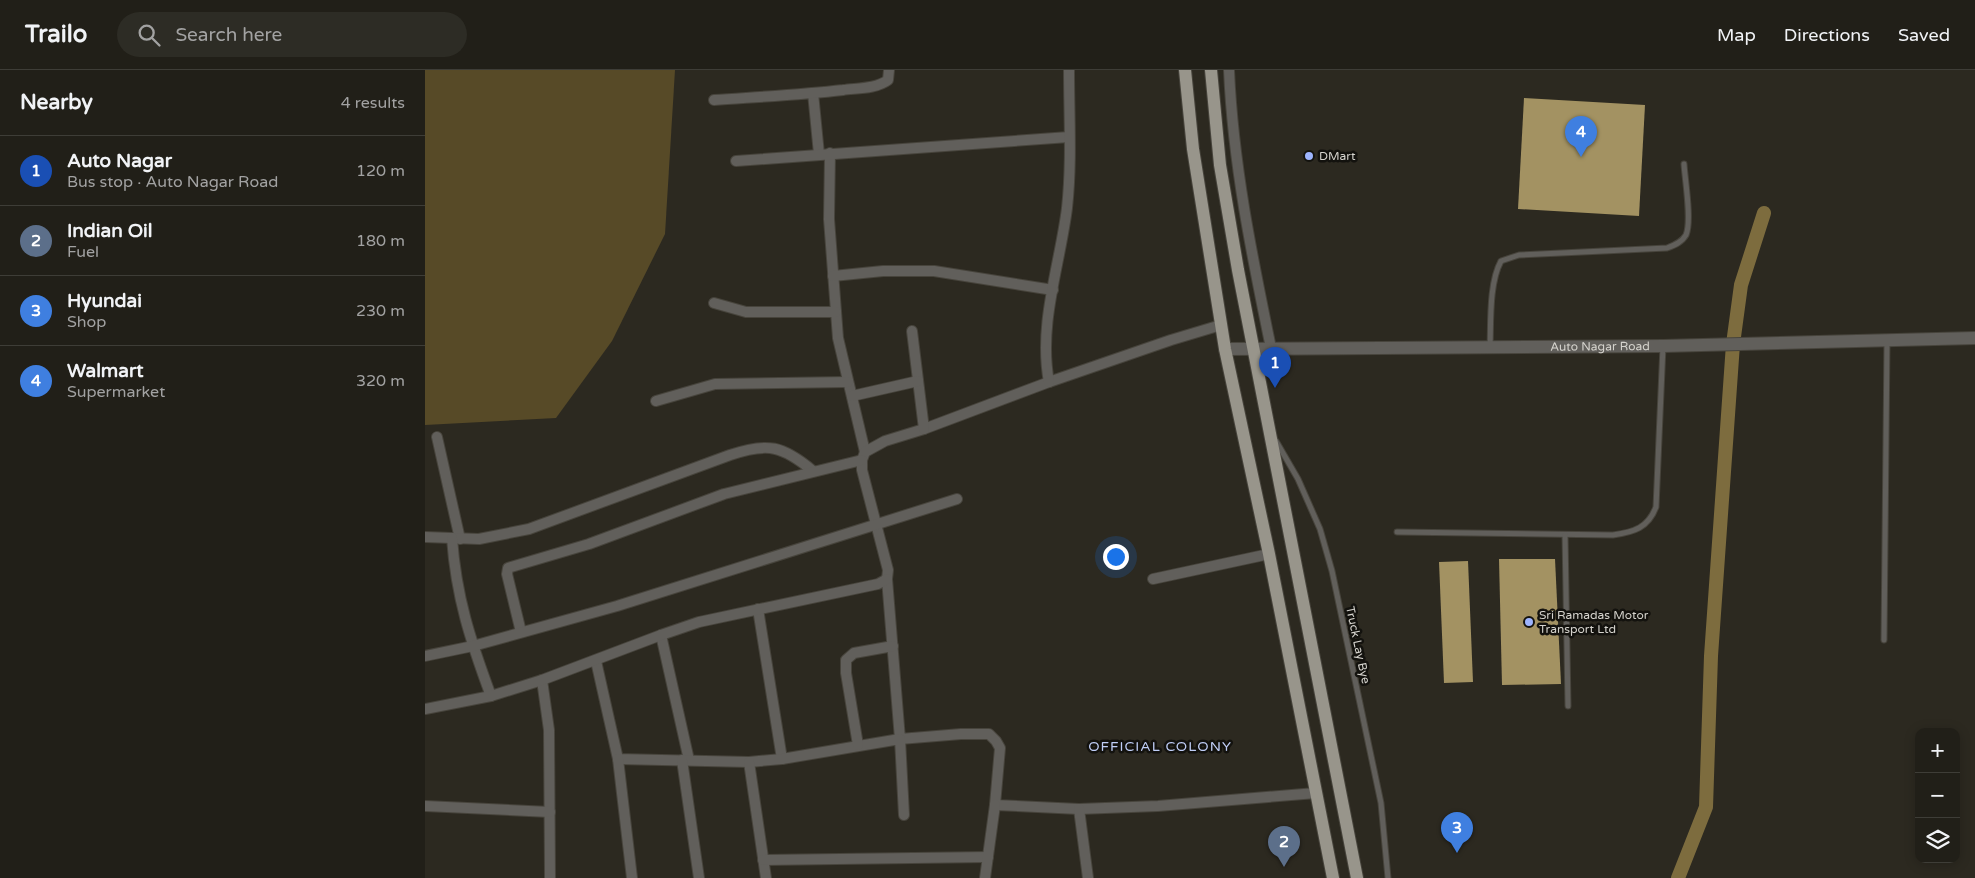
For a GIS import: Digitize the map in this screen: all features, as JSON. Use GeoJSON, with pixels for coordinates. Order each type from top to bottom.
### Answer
{"type":"FeatureCollection","features":[{"type":"Feature","properties":{"kind":"main road"},"geometry":{"type":"LineString","coordinates":[[1185,70],[1193,149],[1225,349],[1269,554],[1333,878]]}},
{"type":"Feature","properties":{"kind":"main road"},"geometry":{"type":"LineString","coordinates":[[1211,70],[1220,165],[1268,428],[1357,878]]}},
{"type":"Feature","properties":{"kind":"street"},"geometry":{"type":"LineString","coordinates":[[714,100],[813,93],[880,85],[888,80],[889,70]]}},
{"type":"Feature","properties":{"kind":"street"},"geometry":{"type":"LineString","coordinates":[[1049,382],[1046,335],[1067,207],[1069,70]]}},
{"type":"Feature","properties":{"kind":"street"},"geometry":{"type":"LineString","coordinates":[[1229,70],[1234,144],[1240,188],[1271,348]]}},
{"type":"Feature","properties":{"kind":"street"},"geometry":{"type":"LineString","coordinates":[[813,93],[819,154]]}},
{"type":"Feature","properties":{"kind":"street"},"geometry":{"type":"LineString","coordinates":[[736,161],[1069,137]]}},
{"type":"Feature","properties":{"kind":"street"},"geometry":{"type":"LineString","coordinates":[[830,153],[829,219],[838,338],[864,456],[862,470],[888,570],[887,579],[904,815]]}},
{"type":"Feature","properties":{"kind":"street"},"geometry":{"type":"LineString","coordinates":[[833,276],[883,271],[934,271],[1053,290]]}},
{"type":"Feature","properties":{"kind":"street"},"geometry":{"type":"LineString","coordinates":[[714,303],[746,312],[836,312]]}},
{"type":"Feature","properties":{"kind":"street"},"geometry":{"type":"LineString","coordinates":[[521,632],[507,574],[508,568],[589,544],[725,494],[864,456],[885,441],[924,429],[1049,382],[1221,325]]}},
{"type":"Feature","properties":{"kind":"street"},"geometry":{"type":"LineString","coordinates":[[912,332],[924,429]]}},
{"type":"Feature","properties":{"kind":"street","name":"Auto Nagar Road"},"geometry":{"type":"LineString","coordinates":[[1225,349],[1663,346],[1975,338]]}},
{"type":"Feature","properties":{"kind":"street"},"geometry":{"type":"LineString","coordinates":[[852,396],[918,381]]}},
{"type":"Feature","properties":{"kind":"street"},"geometry":{"type":"LineString","coordinates":[[656,401],[715,384],[848,382]]}},
{"type":"Feature","properties":{"kind":"street"},"geometry":{"type":"LineString","coordinates":[[437,437],[456,539],[459,600],[491,696]]}},
{"type":"Feature","properties":{"kind":"street"},"geometry":{"type":"LineString","coordinates":[[425,537],[479,539],[529,530],[730,455],[755,448],[763,447],[786,452],[796,457],[813,471]]}},
{"type":"Feature","properties":{"kind":"street"},"geometry":{"type":"LineString","coordinates":[[425,656],[473,646],[617,606],[877,526],[957,499]]}},
{"type":"Feature","properties":{"kind":"street"},"geometry":{"type":"LineString","coordinates":[[1153,579],[1269,554]]}},
{"type":"Feature","properties":{"kind":"street"},"geometry":{"type":"LineString","coordinates":[[425,709],[491,696],[542,680],[699,622],[878,584],[887,579]]}},
{"type":"Feature","properties":{"kind":"street"},"geometry":{"type":"LineString","coordinates":[[758,609],[782,759]]}},
{"type":"Feature","properties":{"kind":"street"},"geometry":{"type":"LineString","coordinates":[[661,635],[685,760],[699,878]]}},
{"type":"Feature","properties":{"kind":"street"},"geometry":{"type":"LineString","coordinates":[[858,745],[846,673],[846,660],[854,653],[893,646]]}},
{"type":"Feature","properties":{"kind":"street"},"geometry":{"type":"LineString","coordinates":[[597,660],[617,759],[631,878]]}},
{"type":"Feature","properties":{"kind":"street"},"geometry":{"type":"LineString","coordinates":[[542,680],[549,730],[550,878]]}},
{"type":"Feature","properties":{"kind":"street"},"geometry":{"type":"LineString","coordinates":[[617,759],[749,762],[782,759],[900,739],[970,733],[989,734],[996,740],[1000,748],[995,806],[985,878]]}},
{"type":"Feature","properties":{"kind":"street"},"geometry":{"type":"LineString","coordinates":[[749,762],[766,878]]}},
{"type":"Feature","properties":{"kind":"street"},"geometry":{"type":"LineString","coordinates":[[995,806],[1079,809],[1158,806],[1316,793]]}},
{"type":"Feature","properties":{"kind":"street"},"geometry":{"type":"LineString","coordinates":[[425,806],[549,812]]}},
{"type":"Feature","properties":{"kind":"street"},"geometry":{"type":"LineString","coordinates":[[1079,809],[1088,878]]}},
{"type":"Feature","properties":{"kind":"street"},"geometry":{"type":"LineString","coordinates":[[763,860],[988,858]]}},
{"type":"Feature","properties":{"kind":"lane"},"geometry":{"type":"LineString","coordinates":[[1489,347],[1494,281],[1501,261],[1519,255],[1667,248],[1675,245],[1682,240],[1689,224],[1684,164]]}},
{"type":"Feature","properties":{"kind":"lane"},"geometry":{"type":"LineString","coordinates":[[1885,640],[1887,340]]}},
{"type":"Feature","properties":{"kind":"lane"},"geometry":{"type":"LineString","coordinates":[[1397,532],[1613,535],[1631,532],[1644,527],[1656,507],[1663,346]]}},
{"type":"Feature","properties":{"kind":"lane","name":"Truck Lay Bye"},"geometry":{"type":"LineString","coordinates":[[1268,428],[1298,479],[1320,529],[1332,571],[1381,803],[1388,878]]}},
{"type":"Feature","properties":{"kind":"lane"},"geometry":{"type":"LineString","coordinates":[[1565,535],[1568,706]]}},
{"type":"Feature","properties":{"kind":"shaded area"},"geometry":{"type":"Polygon","coordinates":[[[425,70],[675,70],[665,234],[612,341],[556,418],[425,425],[425,70]]]}},
{"type":"Feature","properties":{"kind":"building"},"geometry":{"type":"Polygon","coordinates":[[[1524,98],[1645,105],[1639,216],[1518,209],[1524,98]]]}},
{"type":"Feature","properties":{"kind":"building","name":"Sri Ramadas Motor Transport Ltd"},"geometry":{"type":"Polygon","coordinates":[[[1499,559],[1555,559],[1561,684],[1502,685],[1499,559]]]}},
{"type":"Feature","properties":{"kind":"building"},"geometry":{"type":"Polygon","coordinates":[[[1468,561],[1473,682],[1444,683],[1439,562],[1468,561]]]}},
{"type":"Feature","properties":{"kind":"waterway"},"geometry":{"type":"LineString","coordinates":[[1678,878],[1706,807],[1711,656],[1733,344],[1741,285],[1764,213]]}},
{"type":"Feature","properties":{"kind":"place","name":"DMart"},"geometry":{"type":"Point","coordinates":[1309,156]}},
{"type":"Feature","properties":{"kind":"place","name":"Walmart"},"geometry":{"type":"Point","coordinates":[1581,157]}},
{"type":"Feature","properties":{"kind":"place","name":"Auto Nagar"},"geometry":{"type":"Point","coordinates":[1275,388]}},
{"type":"Feature","properties":{"kind":"place","name":"Sri Ramadas Motor Transport Ltd"},"geometry":{"type":"Point","coordinates":[1529,622]}},
{"type":"Feature","properties":{"kind":"place","name":"Hyundai"},"geometry":{"type":"Point","coordinates":[1457,853]}},
{"type":"Feature","properties":{"kind":"place","name":"Indian Oil"},"geometry":{"type":"Point","coordinates":[1284,867]}},
{"type":"Feature","properties":{"kind":"district","name":"OFFICIAL COLONY"},"geometry":{"type":"Point","coordinates":[1160,746]}}]}
